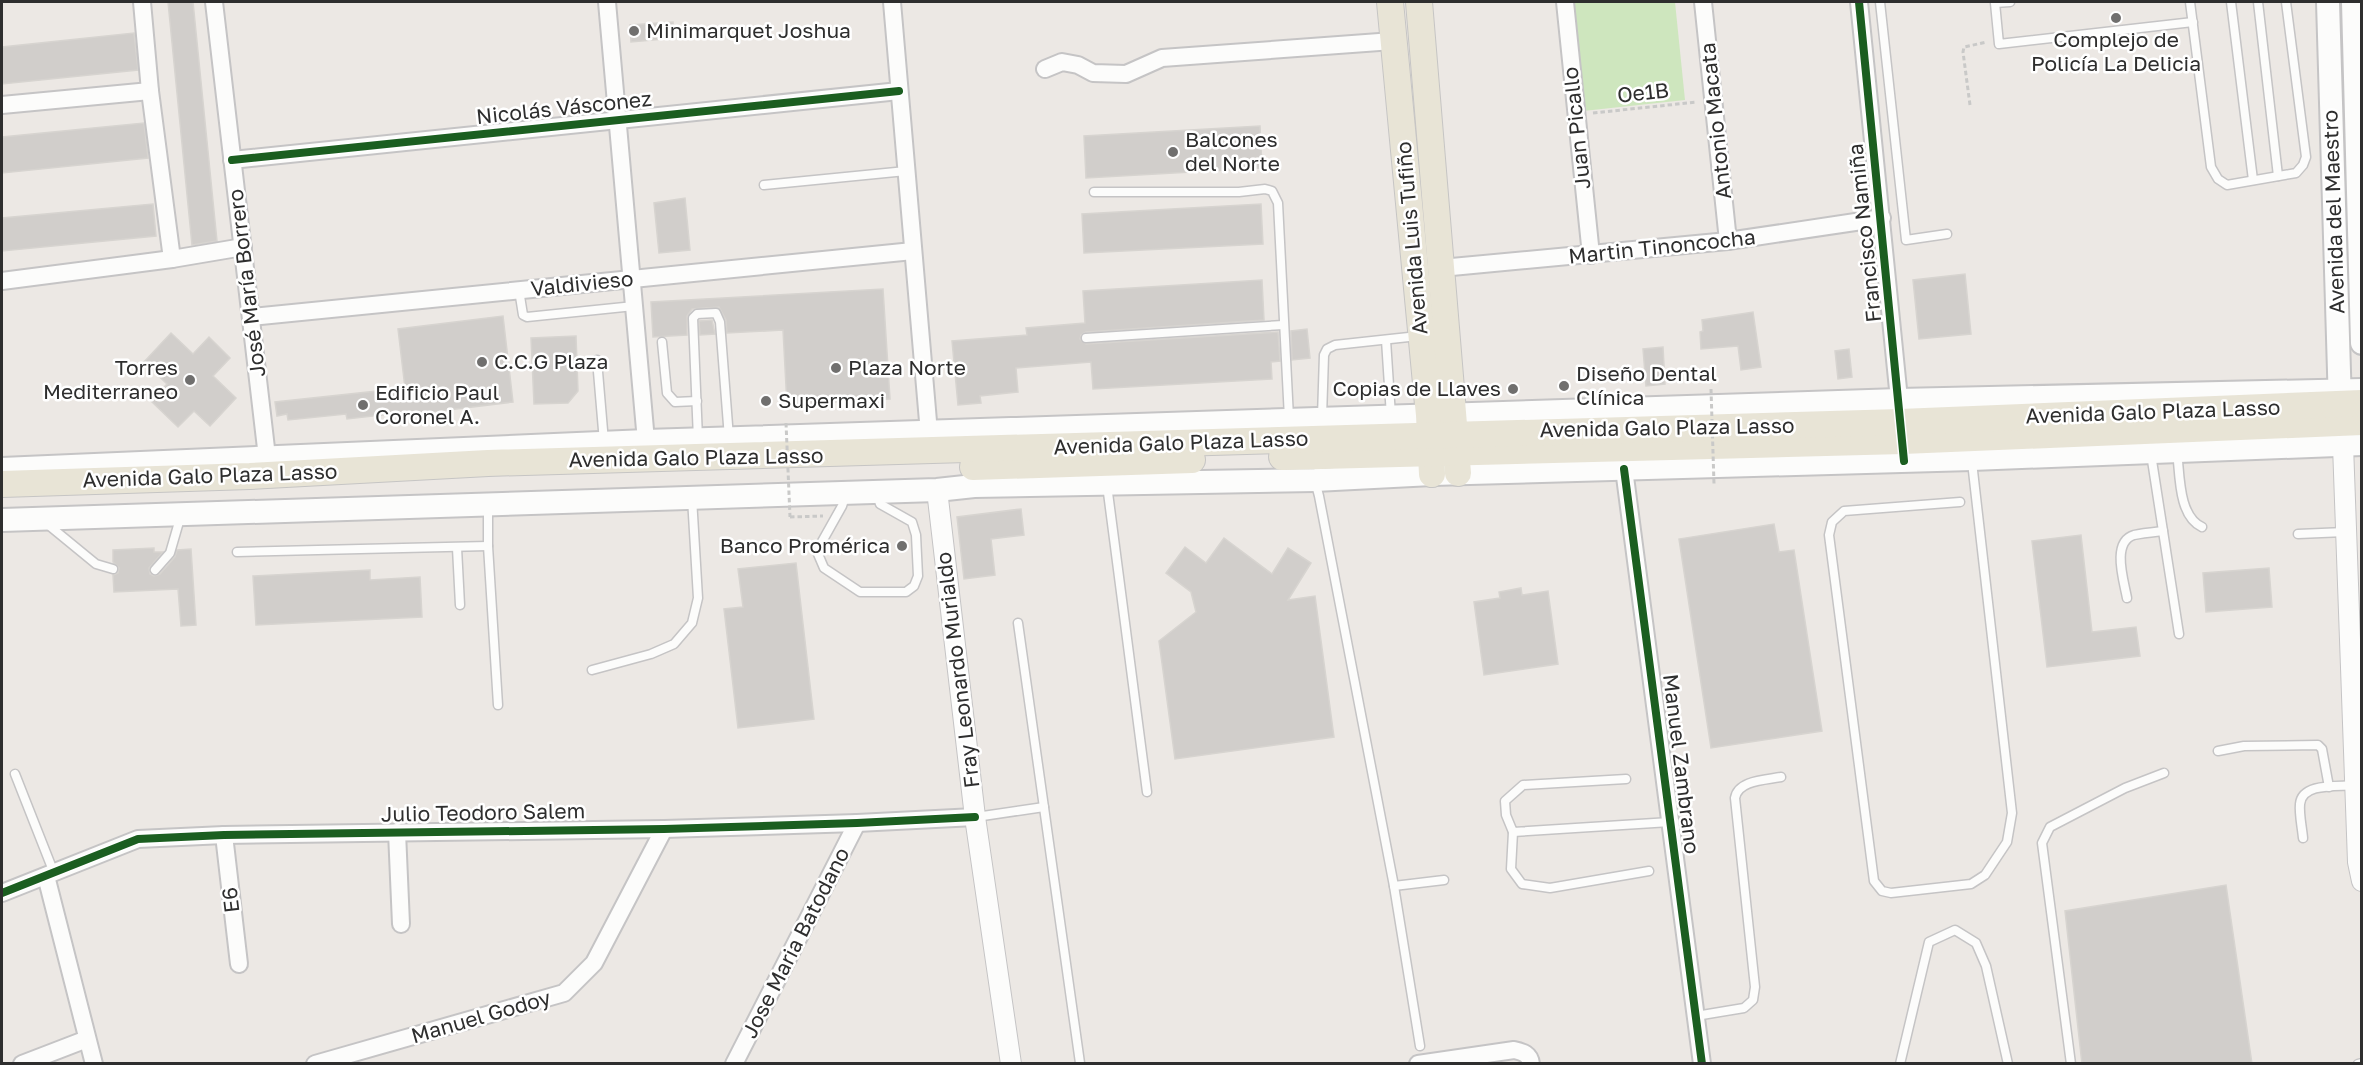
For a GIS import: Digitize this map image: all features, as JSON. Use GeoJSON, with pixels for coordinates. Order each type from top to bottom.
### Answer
{"type":"FeatureCollection","features":[{"type":"Feature","properties":{"kind":"main road","name":"Avenida Luis Tufiño"},"geometry":{"type":"LineString","coordinates":[[1390,2],[1430,444]]}},
{"type":"Feature","properties":{"kind":"main road","name":"Avenida Luis Tufiño"},"geometry":{"type":"LineString","coordinates":[[1419,2],[1456,443]]}},
{"type":"Feature","properties":{"kind":"main road","name":"Avenida del Maestro"},"geometry":{"type":"LineString","coordinates":[[2328,2],[2351,415]]}},
{"type":"Feature","properties":{"kind":"main road","name":"Avenida del Maestro"},"geometry":{"type":"LineString","coordinates":[[2353,2],[2358,35],[2361,343]]}},
{"type":"Feature","properties":{"kind":"main road","name":"Avenida Galo Plaza Lasso"},"geometry":{"type":"LineString","coordinates":[[2,484],[250,476],[488,464],[868,454],[1430,444],[1901,431],[2351,415]]}},
{"type":"Feature","properties":{"kind":"main road","name":"Avenida Galo Plaza Lasso"},"geometry":{"type":"LineString","coordinates":[[2,499],[585,477],[1059,466],[1430,444],[1901,431],[1972,459],[2177,451],[2351,415]]}},
{"type":"Feature","properties":{"kind":"main road","name":"Avenida Galo Plaza Lasso"},"geometry":{"type":"LineString","coordinates":[[2,470],[646,441],[1391,417],[1430,444]]}},
{"type":"Feature","properties":{"kind":"main road","name":"Avenida Galo Plaza Lasso"},"geometry":{"type":"LineString","coordinates":[[1456,443],[1624,469],[1901,431]]}},
{"type":"Feature","properties":{"kind":"main road","name":"Avenida Galo Plaza Lasso"},"geometry":{"type":"LineString","coordinates":[[2,520],[937,490],[974,486],[1314,480],[1430,444]]}},
{"type":"Feature","properties":{"kind":"street"},"geometry":{"type":"LineString","coordinates":[[142,2],[150,91],[172,259]]}},
{"type":"Feature","properties":{"kind":"street","name":"José María Borrero"},"geometry":{"type":"LineString","coordinates":[[220,2],[232,160],[267,457]]}},
{"type":"Feature","properties":{"kind":"street"},"geometry":{"type":"LineString","coordinates":[[607,2],[646,441]]}},
{"type":"Feature","properties":{"kind":"street"},"geometry":{"type":"LineString","coordinates":[[892,2],[929,433]]}},
{"type":"Feature","properties":{"kind":"street","name":"Juan Picallo"},"geometry":{"type":"LineString","coordinates":[[1565,2],[1591,255]]}},
{"type":"Feature","properties":{"kind":"street","name":"Antonio Macata"},"geometry":{"type":"LineString","coordinates":[[1703,2],[1728,241]]}},
{"type":"Feature","properties":{"kind":"street","name":"Francisco Namiña"},"geometry":{"type":"LineString","coordinates":[[1859,2],[1882,218],[1901,431]]}},
{"type":"Feature","properties":{"kind":"street"},"geometry":{"type":"LineString","coordinates":[[1045,69],[1062,63],[1078,65],[1093,74],[1126,74],[1162,58],[1393,41]]}},
{"type":"Feature","properties":{"kind":"street"},"geometry":{"type":"LineString","coordinates":[[2,105],[150,91]]}},
{"type":"Feature","properties":{"kind":"street","name":"Nicolás Vásconez"},"geometry":{"type":"LineString","coordinates":[[232,160],[899,91]]}},
{"type":"Feature","properties":{"kind":"street","name":"Martin Tinoncocha"},"geometry":{"type":"LineString","coordinates":[[1442,268],[1728,241],[1882,218]]}},
{"type":"Feature","properties":{"kind":"street"},"geometry":{"type":"LineString","coordinates":[[2,281],[172,259],[243,247]]}},
{"type":"Feature","properties":{"kind":"street","name":"Valdivieso"},"geometry":{"type":"LineString","coordinates":[[251,317],[913,252]]}},
{"type":"Feature","properties":{"kind":"street"},"geometry":{"type":"LineString","coordinates":[[2351,415],[2347,531],[2358,862],[2361,880]]}},
{"type":"Feature","properties":{"kind":"street","name":"Manuel Zambrano"},"geometry":{"type":"LineString","coordinates":[[1624,469],[1702,1064]]}},
{"type":"Feature","properties":{"kind":"street","name":"Fray Leonardo Murialdo"},"geometry":{"type":"LineString","coordinates":[[937,490],[975,817],[1011,1064]]}},
{"type":"Feature","properties":{"kind":"street","name":"Julio Teodoro Salem"},"geometry":{"type":"LineString","coordinates":[[2,893],[138,839],[397,831],[664,829],[975,817]]}},
{"type":"Feature","properties":{"kind":"street","name":"Jose Maria Batodano"},"geometry":{"type":"LineString","coordinates":[[734,1064],[857,823]]}},
{"type":"Feature","properties":{"kind":"street","name":"Manuel Godoy"},"geometry":{"type":"LineString","coordinates":[[315,1064],[564,993],[594,963],[664,829]]}},
{"type":"Feature","properties":{"kind":"street"},"geometry":{"type":"LineString","coordinates":[[397,831],[401,924]]}},
{"type":"Feature","properties":{"kind":"street","name":"E6"},"geometry":{"type":"LineString","coordinates":[[224,835],[239,964]]}},
{"type":"Feature","properties":{"kind":"street"},"geometry":{"type":"LineString","coordinates":[[50,875],[94,1064]]}},
{"type":"Feature","properties":{"kind":"street"},"geometry":{"type":"LineString","coordinates":[[22,1064],[87,1039]]}},
{"type":"Feature","properties":{"kind":"street"},"geometry":{"type":"LineString","coordinates":[[1418,1064],[1514,1050],[1523,1052],[1530,1059],[1531,1064]]}},
{"type":"Feature","properties":{"kind":"lane"},"geometry":{"type":"LineString","coordinates":[[1880,2],[1906,240],[1947,234]]}},
{"type":"Feature","properties":{"kind":"lane"},"geometry":{"type":"LineString","coordinates":[[2010,2],[1995,3],[1999,44],[2193,22]]}},
{"type":"Feature","properties":{"kind":"lane"},"geometry":{"type":"LineString","coordinates":[[2190,2],[2211,167],[2218,178],[2227,185],[2296,173],[2306,157],[2286,2]]}},
{"type":"Feature","properties":{"kind":"lane"},"geometry":{"type":"LineString","coordinates":[[2231,2],[2253,180]]}},
{"type":"Feature","properties":{"kind":"lane"},"geometry":{"type":"LineString","coordinates":[[2258,2],[2278,176]]}},
{"type":"Feature","properties":{"kind":"lane"},"geometry":{"type":"LineString","coordinates":[[764,185],[906,171]]}},
{"type":"Feature","properties":{"kind":"lane"},"geometry":{"type":"LineString","coordinates":[[1094,192],[1239,192],[1265,189],[1272,191],[1278,203],[1289,420]]}},
{"type":"Feature","properties":{"kind":"lane"},"geometry":{"type":"LineString","coordinates":[[519,290],[523,315],[527,318],[634,306]]}},
{"type":"Feature","properties":{"kind":"lane"},"geometry":{"type":"LineString","coordinates":[[698,440],[693,318],[697,314],[716,313],[720,322],[729,439]]}},
{"type":"Feature","properties":{"kind":"lane"},"geometry":{"type":"LineString","coordinates":[[1086,338],[1283,325]]}},
{"type":"Feature","properties":{"kind":"lane"},"geometry":{"type":"LineString","coordinates":[[1322,419],[1324,355],[1327,348],[1335,345],[1421,336]]}},
{"type":"Feature","properties":{"kind":"lane"},"geometry":{"type":"LineString","coordinates":[[1386,339],[1391,417]]}},
{"type":"Feature","properties":{"kind":"lane"},"geometry":{"type":"LineString","coordinates":[[662,342],[667,393],[675,402],[697,401]]}},
{"type":"Feature","properties":{"kind":"lane"},"geometry":{"type":"LineString","coordinates":[[597,360],[604,443]]}},
{"type":"Feature","properties":{"kind":"lane"},"geometry":{"type":"LineString","coordinates":[[2177,451],[2185,507],[2190,517],[2202,527]]}},
{"type":"Feature","properties":{"kind":"lane"},"geometry":{"type":"LineString","coordinates":[[2151,452],[2178,634]]}},
{"type":"Feature","properties":{"kind":"lane"},"geometry":{"type":"LineString","coordinates":[[1960,502],[1844,511],[1832,522],[1829,535],[1874,881],[1882,891],[1891,893],[1971,884],[1985,875],[2007,842],[2012,813],[1972,459]]}},
{"type":"Feature","properties":{"kind":"lane"},"geometry":{"type":"LineString","coordinates":[[1314,480],[1319,496],[1394,886],[1420,1046]]}},
{"type":"Feature","properties":{"kind":"lane"},"geometry":{"type":"LineString","coordinates":[[1107,484],[1147,792]]}},
{"type":"Feature","properties":{"kind":"lane"},"geometry":{"type":"LineString","coordinates":[[846,493],[842,506],[819,547],[820,562],[824,568],[860,592],[906,591],[914,586],[918,576],[916,535],[912,522],[880,504],[876,492]]}},
{"type":"Feature","properties":{"kind":"lane"},"geometry":{"type":"LineString","coordinates":[[592,670],[659,651],[674,644],[692,623],[698,598],[692,498]]}},
{"type":"Feature","properties":{"kind":"lane"},"geometry":{"type":"LineString","coordinates":[[488,505],[488,546],[498,705]]}},
{"type":"Feature","properties":{"kind":"lane"},"geometry":{"type":"LineString","coordinates":[[155,570],[170,553],[182,514]]}},
{"type":"Feature","properties":{"kind":"lane"},"geometry":{"type":"LineString","coordinates":[[41,519],[96,564],[113,569]]}},
{"type":"Feature","properties":{"kind":"lane"},"geometry":{"type":"LineString","coordinates":[[2127,598],[2120,552],[2124,544],[2133,536],[2163,531]]}},
{"type":"Feature","properties":{"kind":"lane"},"geometry":{"type":"LineString","coordinates":[[2298,534],[2347,531]]}},
{"type":"Feature","properties":{"kind":"lane"},"geometry":{"type":"LineString","coordinates":[[237,552],[488,546]]}},
{"type":"Feature","properties":{"kind":"lane"},"geometry":{"type":"LineString","coordinates":[[456,548],[460,605]]}},
{"type":"Feature","properties":{"kind":"lane"},"geometry":{"type":"LineString","coordinates":[[1018,623],[1080,1063]]}},
{"type":"Feature","properties":{"kind":"lane"},"geometry":{"type":"LineString","coordinates":[[2218,751],[2244,746],[2318,745],[2322,749],[2329,787]]}},
{"type":"Feature","properties":{"kind":"lane"},"geometry":{"type":"LineString","coordinates":[[2071,1064],[2042,843],[2050,827],[2125,789],[2164,773]]}},
{"type":"Feature","properties":{"kind":"lane"},"geometry":{"type":"LineString","coordinates":[[15,774],[50,875]]}},
{"type":"Feature","properties":{"kind":"lane"},"geometry":{"type":"LineString","coordinates":[[1696,1016],[1744,1008],[1753,1000],[1755,987],[1735,798],[1736,791],[1742,785],[1781,777]]}},
{"type":"Feature","properties":{"kind":"lane"},"geometry":{"type":"LineString","coordinates":[[1626,779],[1523,785],[1505,801],[1506,815],[1513,832],[1511,869],[1522,884],[1550,888],[1649,871]]}},
{"type":"Feature","properties":{"kind":"lane"},"geometry":{"type":"LineString","coordinates":[[2303,838],[2300,804],[2302,795],[2310,789],[2355,785]]}},
{"type":"Feature","properties":{"kind":"lane"},"geometry":{"type":"LineString","coordinates":[[975,817],[1044,807]]}},
{"type":"Feature","properties":{"kind":"lane"},"geometry":{"type":"LineString","coordinates":[[1513,832],[1670,822]]}},
{"type":"Feature","properties":{"kind":"lane"},"geometry":{"type":"LineString","coordinates":[[1394,886],[1444,880]]}},
{"type":"Feature","properties":{"kind":"lane"},"geometry":{"type":"LineString","coordinates":[[1900,1064],[1929,942],[1955,930],[1976,944],[1986,966],[2008,1064]]}},
{"type":"Feature","properties":{"kind":"path"},"geometry":{"type":"LineString","coordinates":[[1970,105],[1964,47],[1998,41]]}},
{"type":"Feature","properties":{"kind":"path"},"geometry":{"type":"LineString","coordinates":[[1711,389],[1714,484]]}},
{"type":"Feature","properties":{"kind":"path"},"geometry":{"type":"LineString","coordinates":[[786,423],[790,517]]}},
{"type":"Feature","properties":{"kind":"green space"},"geometry":{"type":"Polygon","coordinates":[[[1675,2],[1685,100],[1574,112],[1563,4],[1675,2]]]}},
{"type":"Feature","properties":{"kind":"building"},"geometry":{"type":"Polygon","coordinates":[[[168,2],[193,2],[217,241],[192,245],[168,2]]]}},
{"type":"Feature","properties":{"kind":"building"},"geometry":{"type":"Polygon","coordinates":[[[673,22],[674,38],[631,42],[630,25],[673,22]]]}},
{"type":"Feature","properties":{"kind":"building"},"geometry":{"type":"Polygon","coordinates":[[[134,33],[138,70],[2,84],[2,47],[134,33]]]}},
{"type":"Feature","properties":{"kind":"building"},"geometry":{"type":"Polygon","coordinates":[[[144,123],[148,158],[2,173],[2,137],[144,123]]]}},
{"type":"Feature","properties":{"kind":"building","name":"Balcones del Norte"},"geometry":{"type":"Polygon","coordinates":[[[1260,126],[1262,168],[1086,178],[1084,136],[1260,126]]]}},
{"type":"Feature","properties":{"kind":"building"},"geometry":{"type":"Polygon","coordinates":[[[685,198],[690,250],[659,253],[654,203],[685,198]]]}},
{"type":"Feature","properties":{"kind":"building"},"geometry":{"type":"Polygon","coordinates":[[[153,204],[156,236],[2,251],[2,218],[153,204]]]}},
{"type":"Feature","properties":{"kind":"building","name":"Balcones del Norte"},"geometry":{"type":"Polygon","coordinates":[[[1261,204],[1263,244],[1084,253],[1082,214],[1261,204]]]}},
{"type":"Feature","properties":{"kind":"building"},"geometry":{"type":"Polygon","coordinates":[[[1965,274],[1971,334],[1919,339],[1913,280],[1965,274]]]}},
{"type":"Feature","properties":{"kind":"building"},"geometry":{"type":"Polygon","coordinates":[[[1262,280],[1264,320],[1086,332],[1081,335],[1080,339],[1086,344],[1278,332],[1280,361],[1271,362],[1272,379],[1093,389],[1091,362],[1016,368],[1018,392],[980,396],[981,403],[958,405],[952,341],[1027,335],[1026,328],[1085,323],[1083,291],[1262,280]]]}},
{"type":"Feature","properties":{"kind":"building","name":"Plaza Norte"},"geometry":{"type":"Polygon","coordinates":[[[883,289],[890,399],[787,405],[783,330],[727,333],[726,320],[719,307],[692,309],[687,316],[687,335],[653,337],[651,302],[883,289]]]}},
{"type":"Feature","properties":{"kind":"building"},"geometry":{"type":"Polygon","coordinates":[[[1753,312],[1761,367],[1741,370],[1738,346],[1701,349],[1702,320],[1753,312]]]}},
{"type":"Feature","properties":{"kind":"building"},"geometry":{"type":"Polygon","coordinates":[[[503,316],[513,402],[408,415],[408,412],[347,419],[346,414],[288,420],[287,414],[277,416],[275,402],[405,388],[398,329],[503,316]]]}},
{"type":"Feature","properties":{"kind":"building"},"geometry":{"type":"Polygon","coordinates":[[[712,320],[715,334],[700,335],[699,321],[712,320]]]}},
{"type":"Feature","properties":{"kind":"building"},"geometry":{"type":"Polygon","coordinates":[[[1307,329],[1310,358],[1292,360],[1291,331],[1307,329]]]}},
{"type":"Feature","properties":{"kind":"building","name":"Torres Mediterraneo"},"geometry":{"type":"Polygon","coordinates":[[[171,333],[193,354],[209,337],[230,358],[213,376],[236,398],[210,426],[194,411],[178,427],[151,401],[167,384],[144,362],[171,333]]]}},
{"type":"Feature","properties":{"kind":"building"},"geometry":{"type":"Polygon","coordinates":[[[576,336],[578,391],[568,403],[534,404],[531,338],[576,336]]]}},
{"type":"Feature","properties":{"kind":"building"},"geometry":{"type":"Polygon","coordinates":[[[1663,347],[1665,384],[1646,386],[1643,349],[1663,347]]]}},
{"type":"Feature","properties":{"kind":"building"},"geometry":{"type":"Polygon","coordinates":[[[1849,349],[1852,377],[1838,379],[1835,351],[1849,349]]]}},
{"type":"Feature","properties":{"kind":"building"},"geometry":{"type":"Polygon","coordinates":[[[1021,509],[1024,535],[991,539],[995,575],[964,579],[957,517],[1021,509]]]}},
{"type":"Feature","properties":{"kind":"building"},"geometry":{"type":"Polygon","coordinates":[[[1774,524],[1779,552],[1794,550],[1822,731],[1711,748],[1679,539],[1774,524]]]}},
{"type":"Feature","properties":{"kind":"building"},"geometry":{"type":"Polygon","coordinates":[[[2081,535],[2092,632],[2136,627],[2140,656],[2047,667],[2032,541],[2081,535]]]}},
{"type":"Feature","properties":{"kind":"building"},"geometry":{"type":"Polygon","coordinates":[[[1224,538],[1272,574],[1288,548],[1311,563],[1288,600],[1315,596],[1334,737],[1175,759],[1159,641],[1196,612],[1191,592],[1166,573],[1185,547],[1206,563],[1224,538]]]}},
{"type":"Feature","properties":{"kind":"building"},"geometry":{"type":"Polygon","coordinates":[[[154,548],[154,552],[163,552],[149,568],[150,574],[154,576],[160,574],[175,557],[177,550],[191,549],[196,625],[181,626],[178,589],[114,592],[113,575],[118,573],[119,568],[113,562],[113,550],[154,548]]]}},
{"type":"Feature","properties":{"kind":"building"},"geometry":{"type":"Polygon","coordinates":[[[796,563],[814,719],[738,728],[724,609],[743,607],[738,569],[796,563]]]}},
{"type":"Feature","properties":{"kind":"building"},"geometry":{"type":"Polygon","coordinates":[[[2269,568],[2272,607],[2206,612],[2203,573],[2269,568]]]}},
{"type":"Feature","properties":{"kind":"building"},"geometry":{"type":"Polygon","coordinates":[[[370,570],[370,580],[420,577],[422,617],[256,625],[253,576],[370,570]]]}},
{"type":"Feature","properties":{"kind":"building"},"geometry":{"type":"Polygon","coordinates":[[[1521,588],[1522,595],[1548,591],[1558,664],[1484,675],[1474,602],[1500,598],[1499,592],[1521,588]]]}},
{"type":"Feature","properties":{"kind":"building"},"geometry":{"type":"Polygon","coordinates":[[[2226,885],[2252,1064],[2082,1064],[2065,911],[2226,885]]]}},
{"type":"Feature","properties":{"kind":"cycle path"},"geometry":{"type":"LineString","coordinates":[[1859,2],[1904,461]]}},
{"type":"Feature","properties":{"kind":"cycle path"},"geometry":{"type":"LineString","coordinates":[[232,160],[899,91]]}},
{"type":"Feature","properties":{"kind":"cycle path"},"geometry":{"type":"LineString","coordinates":[[1624,469],[1702,1064]]}},
{"type":"Feature","properties":{"kind":"cycle path"},"geometry":{"type":"LineString","coordinates":[[2,893],[138,839],[224,835],[664,829],[975,817]]}},
{"type":"Feature","properties":{"kind":"place","name":"Complejo de Policía La Delicia"},"geometry":{"type":"Point","coordinates":[2116,18]}},
{"type":"Feature","properties":{"kind":"place","name":"Minimarquet Joshua"},"geometry":{"type":"Point","coordinates":[634,31]}},
{"type":"Feature","properties":{"kind":"place","name":"Balcones del Norte"},"geometry":{"type":"Point","coordinates":[1173,152]}},
{"type":"Feature","properties":{"kind":"place","name":"C.C.G Plaza"},"geometry":{"type":"Point","coordinates":[482,362]}},
{"type":"Feature","properties":{"kind":"place","name":"Plaza Norte"},"geometry":{"type":"Point","coordinates":[836,368]}},
{"type":"Feature","properties":{"kind":"place","name":"Torres Mediterraneo"},"geometry":{"type":"Point","coordinates":[190,380]}},
{"type":"Feature","properties":{"kind":"place","name":"Diseño Dental Clínica"},"geometry":{"type":"Point","coordinates":[1564,386]}},
{"type":"Feature","properties":{"kind":"place","name":"Copias de Llaves"},"geometry":{"type":"Point","coordinates":[1513,389]}},
{"type":"Feature","properties":{"kind":"place","name":"Supermaxi"},"geometry":{"type":"Point","coordinates":[766,401]}},
{"type":"Feature","properties":{"kind":"place","name":"Edificio Paul Coronel A."},"geometry":{"type":"Point","coordinates":[363,405]}},
{"type":"Feature","properties":{"kind":"place","name":"Banco Promérica"},"geometry":{"type":"Point","coordinates":[902,546]}}]}
